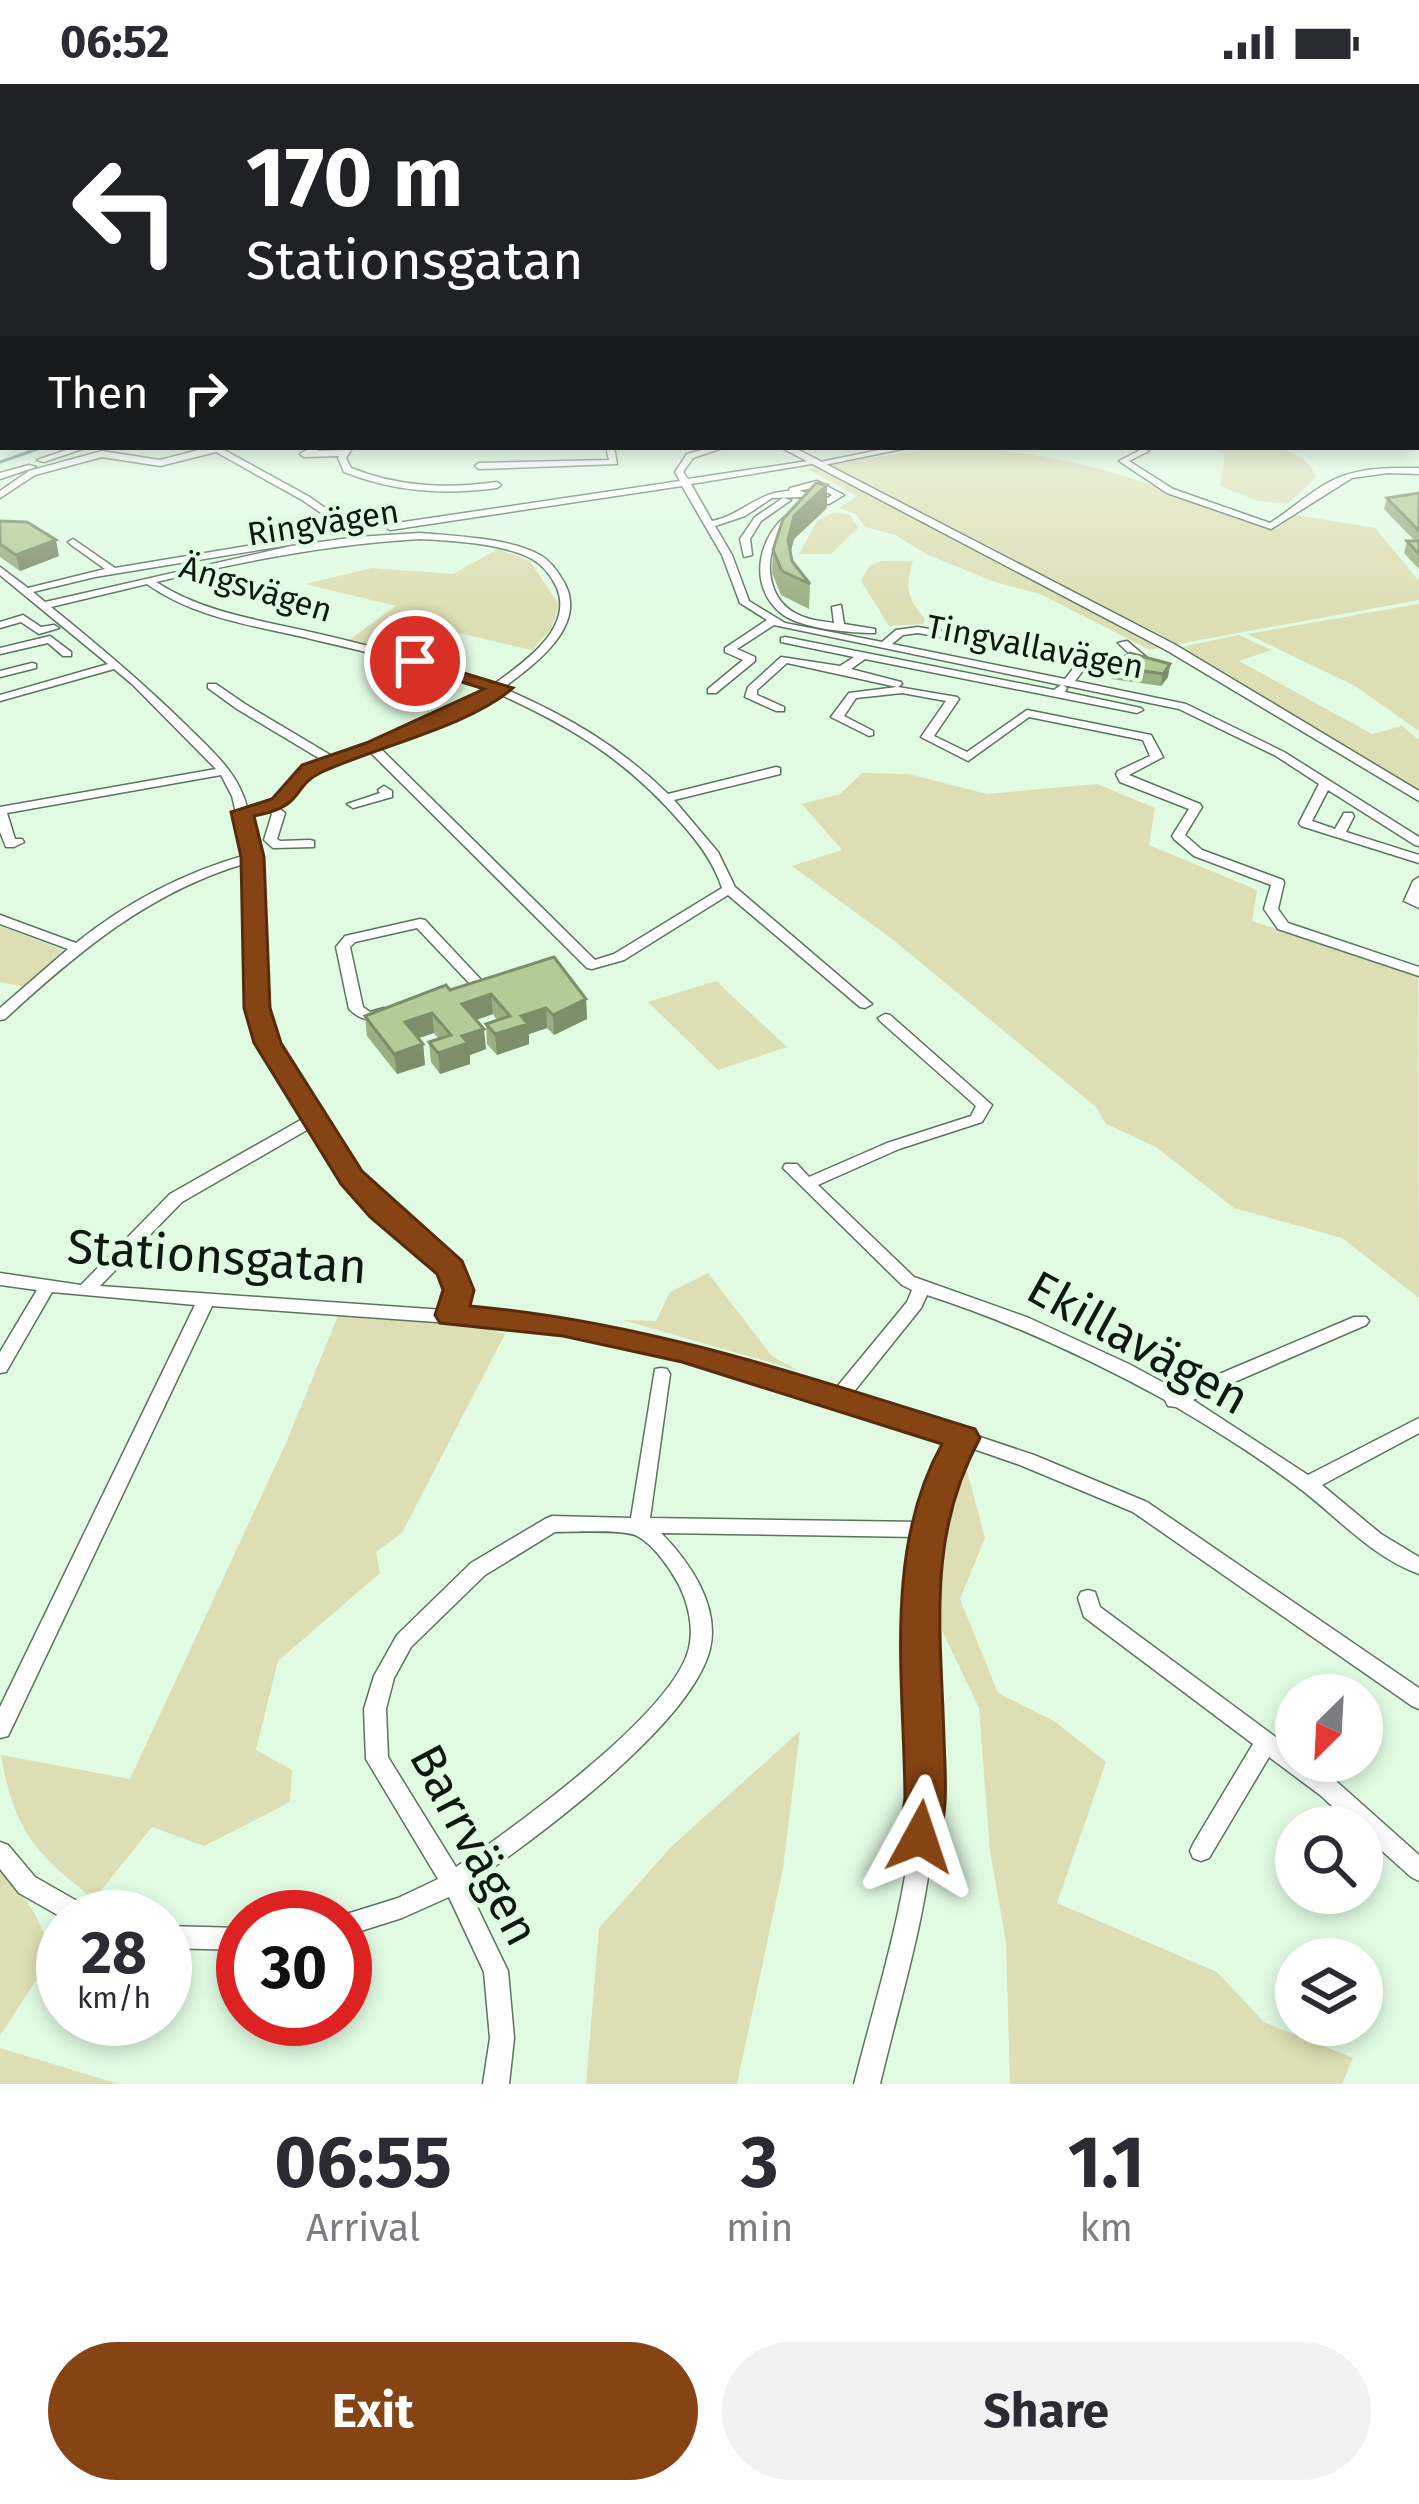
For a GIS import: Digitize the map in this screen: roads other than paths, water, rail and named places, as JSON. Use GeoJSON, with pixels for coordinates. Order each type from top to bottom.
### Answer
{"type":"FeatureCollection","features":[{"type":"Feature","properties":{"kind":"main road"},"geometry":{"type":"LineString","coordinates":[[791,450],[1170,647],[1419,797]]}},
{"type":"Feature","properties":{"kind":"street"},"geometry":{"type":"LineString","coordinates":[[0,474],[75,450]]}},
{"type":"Feature","properties":{"kind":"street"},"geometry":{"type":"LineString","coordinates":[[0,474],[90,450]]}},
{"type":"Feature","properties":{"kind":"street"},"geometry":{"type":"LineString","coordinates":[[0,495],[32,473],[102,454],[160,463],[210,450]]}},
{"type":"Feature","properties":{"kind":"street"},"geometry":{"type":"LineString","coordinates":[[221,450],[355,532]]}},
{"type":"Feature","properties":{"kind":"street"},"geometry":{"type":"LineString","coordinates":[[313,450],[304,454],[338,450]]}},
{"type":"Feature","properties":{"kind":"street"},"geometry":{"type":"LineString","coordinates":[[347,450],[347,470],[388,487],[463,490],[497,485],[478,466],[614,462],[611,450]]}},
{"type":"Feature","properties":{"kind":"street"},"geometry":{"type":"LineString","coordinates":[[693,450],[680,469],[727,555],[745,603],[771,622],[729,650],[751,659],[712,691]]}},
{"type":"Feature","properties":{"kind":"street"},"geometry":{"type":"LineString","coordinates":[[824,462],[892,450]]}},
{"type":"Feature","properties":{"kind":"street"},"geometry":{"type":"LineString","coordinates":[[1144,451],[1123,460],[1160,486],[1266,526],[1347,473],[1419,470]]}},
{"type":"Feature","properties":{"kind":"street"},"geometry":{"type":"LineString","coordinates":[[30,590],[112,571],[808,464]]}},
{"type":"Feature","properties":{"kind":"street"},"geometry":{"type":"LineString","coordinates":[[711,524],[729,522],[755,500],[789,495],[758,519],[745,538],[748,555]]}},
{"type":"Feature","properties":{"kind":"street"},"geometry":{"type":"LineString","coordinates":[[806,505],[783,521],[764,555],[769,590],[788,615],[886,641]]}},
{"type":"Feature","properties":{"kind":"street","name":"Ringvägen"},"geometry":{"type":"LineString","coordinates":[[47,605],[294,552],[400,536],[422,534],[541,560],[562,589],[563,621],[502,688],[374,748],[301,775],[284,801],[242,812]]}},
{"type":"Feature","properties":{"kind":"street"},"geometry":{"type":"LineString","coordinates":[[73,542],[112,571]]}},
{"type":"Feature","properties":{"kind":"street"},"geometry":{"type":"LineString","coordinates":[[727,555],[764,555]]}},
{"type":"Feature","properties":{"kind":"street"},"geometry":{"type":"LineString","coordinates":[[0,570],[116,665],[202,742],[225,771],[253,857],[257,1008],[268,1043],[313,1120],[365,1194],[451,1269],[459,1290],[451,1315]]}},
{"type":"Feature","properties":{"kind":"street","name":"Ängsvägen"},"geometry":{"type":"LineString","coordinates":[[151,584],[186,603],[502,688],[603,748],[666,798],[712,851],[729,889]]}},
{"type":"Feature","properties":{"kind":"street"},"geometry":{"type":"LineString","coordinates":[[837,607],[839,625]]}},
{"type":"Feature","properties":{"kind":"street"},"geometry":{"type":"LineString","coordinates":[[818,609],[839,625]]}},
{"type":"Feature","properties":{"kind":"street"},"geometry":{"type":"LineString","coordinates":[[0,626],[23,618],[39,631],[69,624]]}},
{"type":"Feature","properties":{"kind":"street","name":"Tingvallavägen"},"geometry":{"type":"LineString","coordinates":[[771,622],[886,641],[1192,710],[1326,782],[1419,842]]}},
{"type":"Feature","properties":{"kind":"street"},"geometry":{"type":"LineString","coordinates":[[842,670],[886,641],[918,629],[1034,654],[1142,659],[1123,644]]}},
{"type":"Feature","properties":{"kind":"street"},"geometry":{"type":"LineString","coordinates":[[0,652],[50,639],[67,654]]}},
{"type":"Feature","properties":{"kind":"street"},"geometry":{"type":"LineString","coordinates":[[785,640],[1137,710]]}},
{"type":"Feature","properties":{"kind":"street"},"geometry":{"type":"LineString","coordinates":[[780,709],[752,698],[752,689],[785,659],[953,699],[927,737],[968,757],[1027,713],[1147,737],[1157,757],[1122,774],[1124,779],[1196,807],[1178,836],[1198,853],[1278,883],[1270,909],[1282,926],[1419,972]]}},
{"type":"Feature","properties":{"kind":"street"},"geometry":{"type":"LineString","coordinates":[[1058,694],[1087,659]]}},
{"type":"Feature","properties":{"kind":"street"},"geometry":{"type":"LineString","coordinates":[[962,674],[971,662]]}},
{"type":"Feature","properties":{"kind":"street"},"geometry":{"type":"LineString","coordinates":[[0,698],[116,665]]}},
{"type":"Feature","properties":{"kind":"street"},"geometry":{"type":"LineString","coordinates":[[0,674],[32,666]]}},
{"type":"Feature","properties":{"kind":"street"},"geometry":{"type":"LineString","coordinates":[[212,686],[253,719],[279,723],[332,761]]}},
{"type":"Feature","properties":{"kind":"street"},"geometry":{"type":"LineString","coordinates":[[869,733],[837,717],[853,694],[927,692]]}},
{"type":"Feature","properties":{"kind":"street"},"geometry":{"type":"LineString","coordinates":[[374,748],[592,965],[609,962],[729,889],[866,1004]]}},
{"type":"Feature","properties":{"kind":"street"},"geometry":{"type":"LineString","coordinates":[[18,842],[10,844],[0,812],[225,771]]}},
{"type":"Feature","properties":{"kind":"street"},"geometry":{"type":"LineString","coordinates":[[666,798],[776,771]]}},
{"type":"Feature","properties":{"kind":"street"},"geometry":{"type":"LineString","coordinates":[[1326,782],[1305,823],[1372,838],[1419,859]]}},
{"type":"Feature","properties":{"kind":"street"},"geometry":{"type":"LineString","coordinates":[[353,804],[388,794],[384,790]]}},
{"type":"Feature","properties":{"kind":"street"},"geometry":{"type":"LineString","coordinates":[[269,807],[279,813],[270,840],[277,845],[310,844]]}},
{"type":"Feature","properties":{"kind":"street"},"geometry":{"type":"LineString","coordinates":[[1340,834],[1348,816]]}},
{"type":"Feature","properties":{"kind":"street"},"geometry":{"type":"LineString","coordinates":[[0,1016],[74,947],[136,902],[218,865],[253,857]]}},
{"type":"Feature","properties":{"kind":"street"},"geometry":{"type":"LineString","coordinates":[[1419,881],[1411,901],[1419,904]]}},
{"type":"Feature","properties":{"kind":"street"},"geometry":{"type":"LineString","coordinates":[[0,919],[74,947]]}},
{"type":"Feature","properties":{"kind":"street"},"geometry":{"type":"LineString","coordinates":[[411,1003],[368,1017],[356,1009],[344,943],[400,923],[420,923],[477,983]]}},
{"type":"Feature","properties":{"kind":"street"},"geometry":{"type":"LineString","coordinates":[[556,958],[576,952]]}},
{"type":"Feature","properties":{"kind":"street"},"geometry":{"type":"LineString","coordinates":[[455,990],[497,976]]}},
{"type":"Feature","properties":{"kind":"street"},"geometry":{"type":"LineString","coordinates":[[807,1184],[893,1146],[977,1119],[984,1105],[885,1018]]}},
{"type":"Feature","properties":{"kind":"street"},"geometry":{"type":"LineString","coordinates":[[85,1291],[176,1198],[313,1120]]}},
{"type":"Feature","properties":{"kind":"street"},"geometry":{"type":"LineString","coordinates":[[791,1168],[908,1281],[922,1287],[915,1304],[839,1396]]}},
{"type":"Feature","properties":{"kind":"street","name":"Stationsgatan"},"geometry":{"type":"LineString","coordinates":[[0,1280],[85,1291],[563,1325],[640,1341],[839,1396],[963,1438],[1140,1508],[1419,1700]]}},
{"type":"Feature","properties":{"kind":"street"},"geometry":{"type":"LineString","coordinates":[[0,1367],[47,1287]]}},
{"type":"Feature","properties":{"kind":"street","name":"Ekillavägen"},"geometry":{"type":"LineString","coordinates":[[922,1287],[994,1308],[1070,1341],[1307,1484],[1355,1526],[1419,1566]]}},
{"type":"Feature","properties":{"kind":"street"},"geometry":{"type":"LineString","coordinates":[[0,1729],[206,1300]]}},
{"type":"Feature","properties":{"kind":"street"},"geometry":{"type":"LineString","coordinates":[[1174,1401],[1360,1321]]}},
{"type":"Feature","properties":{"kind":"street"},"geometry":{"type":"LineString","coordinates":[[372,1917],[406,1906],[453,1882],[576,1790],[662,1709],[691,1667],[699,1651],[695,1601],[679,1566],[639,1526],[661,1374]]}},
{"type":"Feature","properties":{"kind":"street"},"geometry":{"type":"LineString","coordinates":[[1307,1484],[1419,1425]]}},
{"type":"Feature","properties":{"kind":"street"},"geometry":{"type":"LineString","coordinates":[[867,2084],[910,1894],[926,1798],[920,1611],[925,1531],[939,1482],[963,1438]]}},
{"type":"Feature","properties":{"kind":"street","name":"Barrvägen"},"geometry":{"type":"LineString","coordinates":[[496,2084],[502,1995],[453,1882],[377,1759],[375,1709],[384,1676],[430,1610],[478,1569],[536,1530],[570,1521],[925,1531]]}},
{"type":"Feature","properties":{"kind":"street"},"geometry":{"type":"LineString","coordinates":[[1088,1598],[1091,1610],[1267,1741],[1419,1870]]}},
{"type":"Feature","properties":{"kind":"street"},"geometry":{"type":"LineString","coordinates":[[1202,1851],[1267,1741]]}},
{"type":"Feature","properties":{"kind":"street"},"geometry":{"type":"LineString","coordinates":[[0,1852],[36,1891]]}},
{"type":"Feature","properties":{"kind":"waterway"},"geometry":{"type":"LineString","coordinates":[[0,462],[34,450]]}}]}
